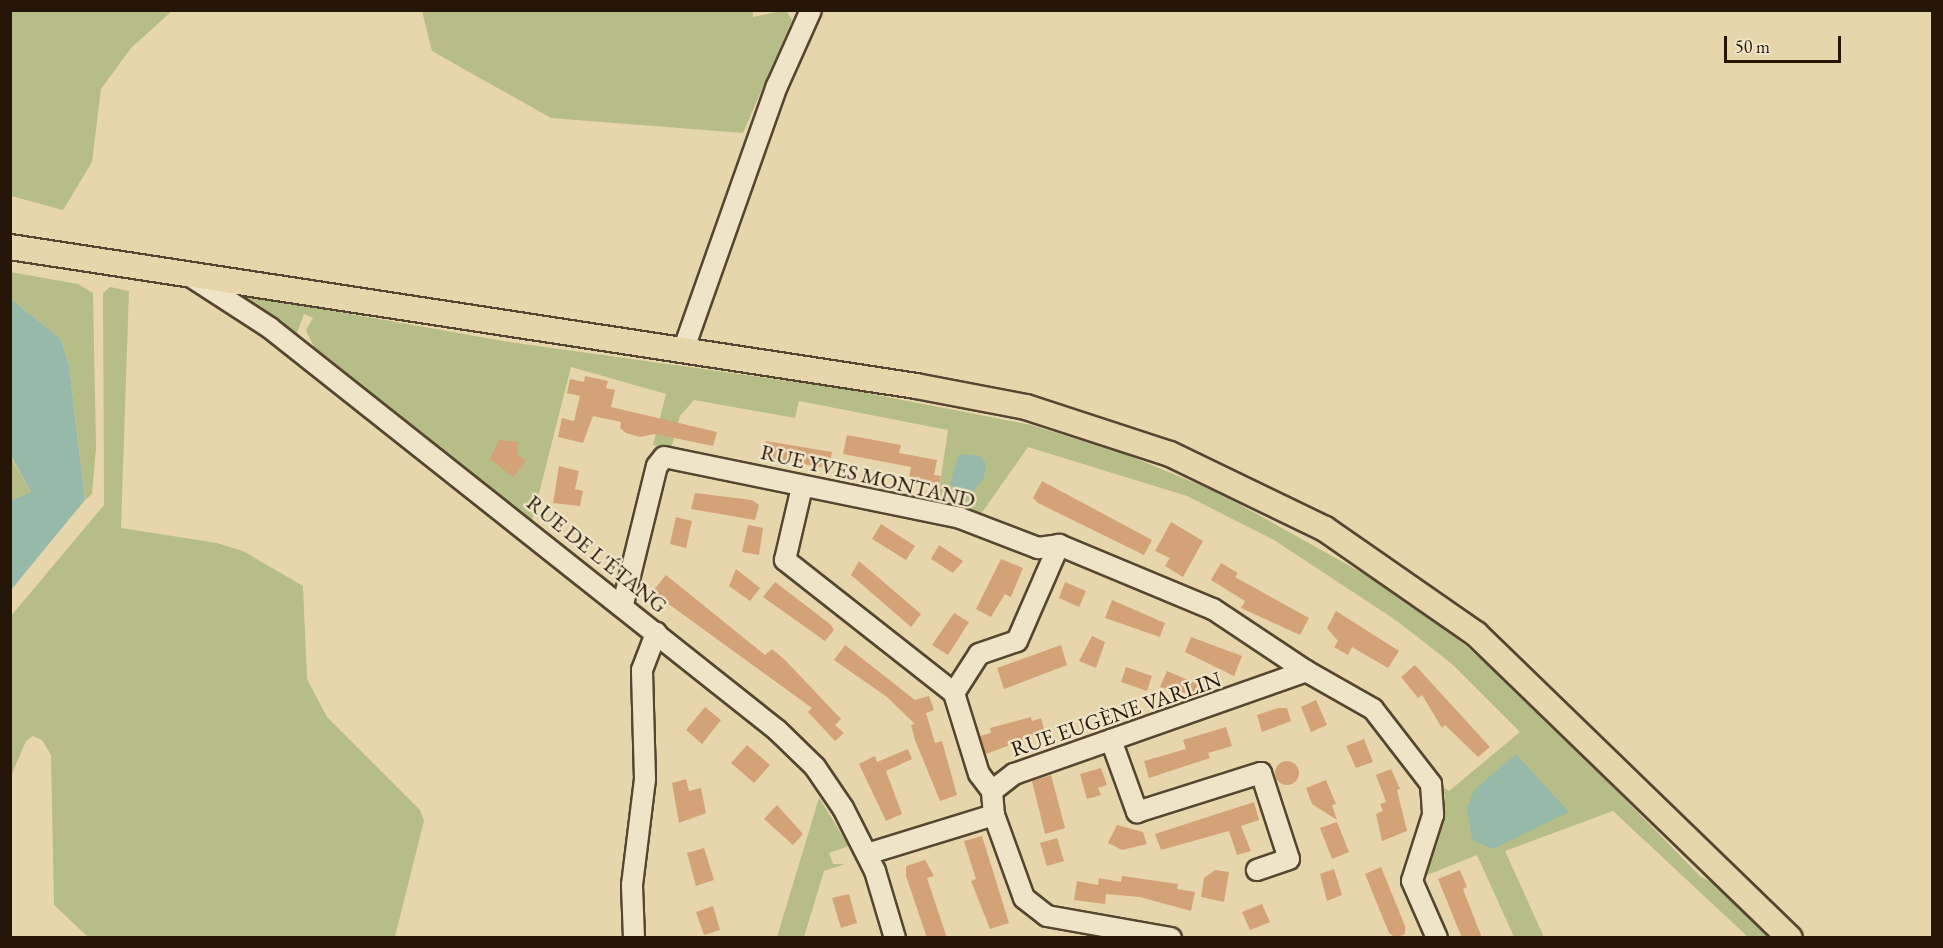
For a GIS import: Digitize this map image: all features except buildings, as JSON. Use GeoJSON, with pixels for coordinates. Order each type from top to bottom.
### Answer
{"type":"FeatureCollection","features":[{"type":"Feature","properties":{"kind":"main road"},"geometry":{"type":"LineString","coordinates":[[10,247],[683,351],[1026,407],[1170,454],[1325,529],[1476,634],[1790,938]]}},
{"type":"Feature","properties":{"kind":"street"},"geometry":{"type":"LineString","coordinates":[[683,351],[777,86],[812,10]]}},
{"type":"Feature","properties":{"kind":"street","name":"RUE DE L'ÉTANG"},"geometry":{"type":"LineString","coordinates":[[188,275],[270,328],[623,604],[777,730],[815,767],[867,854],[895,938]]}},
{"type":"Feature","properties":{"kind":"street","name":"RUE YVES MONTAND"},"geometry":{"type":"LineString","coordinates":[[623,604],[657,466],[664,457],[960,518],[1038,548],[1059,546],[1213,609],[1306,671],[1373,709],[1431,784],[1432,815],[1412,881],[1437,938]]}},
{"type":"Feature","properties":{"kind":"street"},"geometry":{"type":"LineString","coordinates":[[802,487],[785,560],[954,693],[979,774],[992,790],[994,815],[1024,898],[1047,916],[1171,938]]}},
{"type":"Feature","properties":{"kind":"street"},"geometry":{"type":"LineString","coordinates":[[954,693],[979,654],[1017,641],[1059,546]]}},
{"type":"Feature","properties":{"kind":"street"},"geometry":{"type":"LineString","coordinates":[[634,938],[632,885],[645,779],[642,670],[656,633]]}},
{"type":"Feature","properties":{"kind":"street","name":"RUE EUGÈNE VARLIN"},"geometry":{"type":"LineString","coordinates":[[992,790],[1014,774],[1306,671]]}},
{"type":"Feature","properties":{"kind":"street"},"geometry":{"type":"LineString","coordinates":[[1111,740],[1137,812],[1261,773],[1289,859],[1257,870]]}},
{"type":"Feature","properties":{"kind":"street"},"geometry":{"type":"LineString","coordinates":[[867,854],[994,815]]}},
{"type":"Feature","properties":{"kind":"green space"},"geometry":{"type":"Polygon","coordinates":[[[753,10],[753,17],[786,10],[792,20],[743,133],[551,118],[432,51],[422,11],[753,10]]]}},
{"type":"Feature","properties":{"kind":"green space"},"geometry":{"type":"Polygon","coordinates":[[[10,11],[172,11],[131,48],[101,89],[92,162],[63,210],[11,196],[10,11]]]}},
{"type":"Feature","properties":{"kind":"green space"},"geometry":{"type":"Polygon","coordinates":[[[10,272],[78,284],[93,293],[96,447],[92,494],[85,500],[69,366],[61,339],[11,299],[10,272]]]}},
{"type":"Feature","properties":{"kind":"green space"},"geometry":{"type":"Polygon","coordinates":[[[110,287],[129,291],[121,528],[217,543],[243,551],[303,586],[307,679],[327,717],[420,810],[424,821],[395,937],[88,937],[54,905],[51,755],[42,740],[33,736],[26,741],[11,776],[11,616],[104,505],[103,293],[110,287]]]}},
{"type":"Feature","properties":{"kind":"green space"},"geometry":{"type":"Polygon","coordinates":[[[225,292],[509,342],[846,389],[1031,425],[1125,454],[1219,493],[1393,590],[1447,630],[1527,699],[1701,877],[1716,884],[1773,937],[1748,937],[1613,811],[1505,851],[1544,937],[1514,937],[1477,855],[1427,875],[1425,866],[1445,807],[1444,788],[1449,791],[1520,732],[1452,664],[1397,621],[1274,540],[1187,496],[1028,447],[981,514],[937,503],[948,430],[799,401],[795,418],[694,400],[680,416],[671,449],[653,445],[666,394],[571,367],[532,521],[320,360],[306,330],[313,318],[304,314],[295,338],[225,292]]]}},
{"type":"Feature","properties":{"kind":"green space"},"geometry":{"type":"Polygon","coordinates":[[[10,456],[31,492],[11,500],[10,500],[10,456]]]}},
{"type":"Feature","properties":{"kind":"green space"},"geometry":{"type":"Polygon","coordinates":[[[819,798],[849,846],[829,853],[833,864],[845,864],[824,871],[804,937],[777,937],[819,798]]]}},
{"type":"Feature","properties":{"kind":"shaded area"},"geometry":{"type":"Polygon","coordinates":[[[11,299],[61,339],[69,366],[85,500],[11,590],[11,500],[31,492],[11,456],[11,299]]]}},
{"type":"Feature","properties":{"kind":"shaded area"},"geometry":{"type":"Polygon","coordinates":[[[964,454],[980,456],[986,464],[984,478],[970,495],[961,495],[950,484],[958,456],[964,454]]]}},
{"type":"Feature","properties":{"kind":"shaded area"},"geometry":{"type":"Polygon","coordinates":[[[1516,754],[1569,812],[1493,849],[1472,840],[1467,808],[1474,790],[1516,754]]]}}]}
